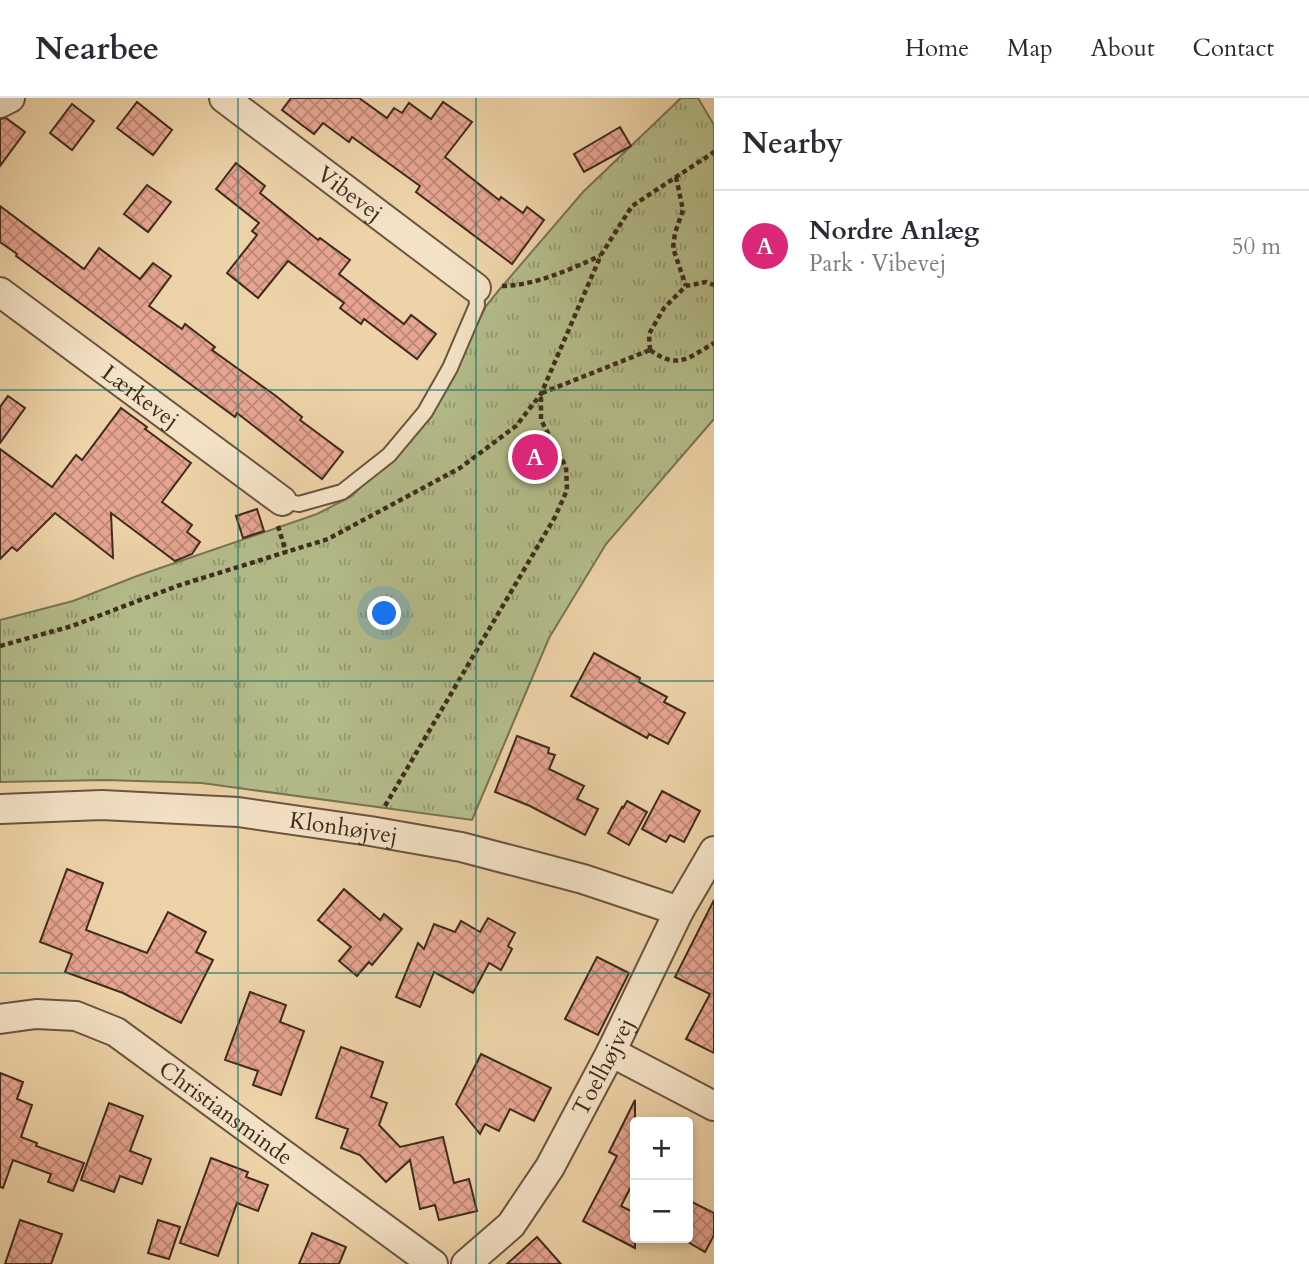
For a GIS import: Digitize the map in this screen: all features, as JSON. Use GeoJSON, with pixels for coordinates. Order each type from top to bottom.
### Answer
{"type":"FeatureCollection","features":[{"type":"Feature","properties":{"kind":"street"},"geometry":{"type":"LineString","coordinates":[[0,103],[10,98]]}},
{"type":"Feature","properties":{"kind":"street","name":"Vibevej"},"geometry":{"type":"LineString","coordinates":[[224,98],[476,288]]}},
{"type":"Feature","properties":{"kind":"street","name":"Lærkevej"},"geometry":{"type":"LineString","coordinates":[[0,292],[282,501]]}},
{"type":"Feature","properties":{"kind":"street","name":"Klonhøjvej"},"geometry":{"type":"LineString","coordinates":[[0,809],[102,805],[238,812],[370,831],[473,850],[583,879],[679,911]]}},
{"type":"Feature","properties":{"kind":"street","name":"Toelhøjvej"},"geometry":{"type":"LineString","coordinates":[[466,1264],[511,1225],[550,1167],[611,1052],[679,911],[701,882],[714,851]]}},
{"type":"Feature","properties":{"kind":"street","name":"Christiansminde"},"geometry":{"type":"LineString","coordinates":[[0,1019],[36,1014],[76,1016],[116,1032],[433,1264]]}},
{"type":"Feature","properties":{"kind":"street"},"geometry":{"type":"LineString","coordinates":[[611,1052],[714,1106]]}},
{"type":"Feature","properties":{"kind":"lane"},"geometry":{"type":"LineString","coordinates":[[282,501],[299,505],[342,492],[389,455],[425,412],[450,368],[477,305],[476,288]]}},
{"type":"Feature","properties":{"kind":"path"},"geometry":{"type":"LineString","coordinates":[[0,646],[72,626],[177,586],[328,539],[460,468],[516,426],[541,394],[601,255],[632,206],[714,152]]}},
{"type":"Feature","properties":{"kind":"path"},"geometry":{"type":"LineString","coordinates":[[676,177],[683,210],[675,233],[674,248],[686,286]]}},
{"type":"Feature","properties":{"kind":"path"},"geometry":{"type":"LineString","coordinates":[[476,288],[517,286],[555,276],[601,255]]}},
{"type":"Feature","properties":{"kind":"path"},"geometry":{"type":"LineString","coordinates":[[650,351],[649,334],[664,308],[686,286],[706,282],[714,285]]}},
{"type":"Feature","properties":{"kind":"path"},"geometry":{"type":"LineString","coordinates":[[650,351],[662,359],[682,361],[714,343]]}},
{"type":"Feature","properties":{"kind":"path"},"geometry":{"type":"LineString","coordinates":[[541,394],[650,351]]}},
{"type":"Feature","properties":{"kind":"path"},"geometry":{"type":"LineString","coordinates":[[370,831],[555,517],[567,490],[565,467],[541,420],[541,394]]}},
{"type":"Feature","properties":{"kind":"green space"},"geometry":{"type":"Polygon","coordinates":[[[681,98],[698,98],[714,125],[714,419],[606,544],[549,638],[472,820],[202,783],[105,780],[0,782],[0,620],[73,601],[317,514],[352,496],[429,419],[486,306],[499,290],[583,192],[681,98]]]}},
{"type":"Feature","properties":{"kind":"building"},"geometry":{"type":"Polygon","coordinates":[[[291,98],[359,98],[387,118],[394,108],[402,113],[409,103],[431,119],[443,102],[472,122],[445,157],[499,200],[501,197],[523,213],[527,207],[544,220],[512,264],[416,192],[420,186],[352,137],[349,142],[323,123],[314,134],[282,110],[291,98]]]}},
{"type":"Feature","properties":{"kind":"building"},"geometry":{"type":"Polygon","coordinates":[[[137,102],[172,130],[153,155],[117,128],[137,102]]]}},
{"type":"Feature","properties":{"kind":"building"},"geometry":{"type":"Polygon","coordinates":[[[72,104],[94,121],[72,150],[50,133],[72,104]]]}},
{"type":"Feature","properties":{"kind":"building"},"geometry":{"type":"Polygon","coordinates":[[[6,118],[25,132],[0,166],[0,119],[6,118]]]}},
{"type":"Feature","properties":{"kind":"building"},"geometry":{"type":"Polygon","coordinates":[[[620,127],[631,146],[584,172],[574,154],[620,127]]]}},
{"type":"Feature","properties":{"kind":"building"},"geometry":{"type":"Polygon","coordinates":[[[236,163],[265,186],[260,193],[318,240],[320,238],[350,260],[339,274],[404,324],[411,315],[436,334],[417,359],[364,319],[361,324],[340,308],[344,303],[288,261],[258,298],[227,273],[257,235],[252,231],[259,223],[216,189],[236,163]]]}},
{"type":"Feature","properties":{"kind":"building"},"geometry":{"type":"Polygon","coordinates":[[[147,185],[171,202],[148,232],[124,214],[147,185]]]}},
{"type":"Feature","properties":{"kind":"building"},"geometry":{"type":"Polygon","coordinates":[[[0,206],[84,269],[99,248],[140,279],[153,263],[171,276],[149,306],[182,329],[185,324],[215,347],[212,350],[276,396],[302,417],[300,420],[343,452],[322,479],[237,413],[235,417],[16,256],[17,254],[0,242],[0,206]]]}},
{"type":"Feature","properties":{"kind":"building"},"geometry":{"type":"Polygon","coordinates":[[[8,396],[25,408],[0,443],[0,407],[8,396]]]}},
{"type":"Feature","properties":{"kind":"building"},"geometry":{"type":"Polygon","coordinates":[[[121,408],[191,463],[162,502],[192,525],[187,532],[200,542],[192,554],[175,561],[111,513],[113,558],[55,513],[17,551],[12,547],[0,559],[0,449],[52,487],[76,455],[82,460],[121,408]]]}},
{"type":"Feature","properties":{"kind":"building"},"geometry":{"type":"Polygon","coordinates":[[[257,509],[264,531],[243,538],[236,516],[257,509]]]}},
{"type":"Feature","properties":{"kind":"building"},"geometry":{"type":"Polygon","coordinates":[[[594,653],[640,678],[639,682],[667,697],[664,702],[685,713],[668,744],[649,734],[647,738],[571,696],[594,653]]]}},
{"type":"Feature","properties":{"kind":"building"},"geometry":{"type":"Polygon","coordinates":[[[517,736],[549,748],[548,753],[555,755],[549,769],[584,786],[577,799],[598,809],[585,835],[530,806],[495,792],[517,736]]]}},
{"type":"Feature","properties":{"kind":"building"},"geometry":{"type":"Polygon","coordinates":[[[662,791],[700,811],[684,842],[670,835],[666,842],[642,829],[662,791]]]}},
{"type":"Feature","properties":{"kind":"building"},"geometry":{"type":"Polygon","coordinates":[[[627,801],[647,812],[629,845],[608,833],[627,801]]]}},
{"type":"Feature","properties":{"kind":"building"},"geometry":{"type":"Polygon","coordinates":[[[67,869],[103,883],[86,930],[147,953],[168,912],[206,932],[196,952],[213,960],[181,1023],[123,993],[65,972],[72,954],[40,942],[67,869]]]}},
{"type":"Feature","properties":{"kind":"building"},"geometry":{"type":"Polygon","coordinates":[[[344,889],[380,920],[384,914],[402,929],[372,965],[369,962],[357,976],[339,961],[351,947],[318,920],[344,889]]]}},
{"type":"Feature","properties":{"kind":"building"},"geometry":{"type":"Polygon","coordinates":[[[714,900],[714,1053],[686,1039],[710,994],[675,977],[714,900]]]}},
{"type":"Feature","properties":{"kind":"building"},"geometry":{"type":"Polygon","coordinates":[[[488,918],[515,933],[508,946],[512,949],[501,970],[489,963],[473,993],[434,972],[420,1007],[396,997],[418,943],[424,949],[434,924],[455,932],[461,921],[480,932],[488,918]]]}},
{"type":"Feature","properties":{"kind":"building"},"geometry":{"type":"Polygon","coordinates":[[[597,957],[629,973],[598,1035],[565,1019],[597,957]]]}},
{"type":"Feature","properties":{"kind":"building"},"geometry":{"type":"Polygon","coordinates":[[[250,992],[286,1005],[280,1022],[304,1031],[281,1095],[253,1085],[258,1071],[225,1060],[250,992]]]}},
{"type":"Feature","properties":{"kind":"building"},"geometry":{"type":"Polygon","coordinates":[[[341,1047],[383,1062],[371,1097],[387,1103],[379,1125],[400,1147],[443,1137],[454,1183],[469,1179],[477,1211],[439,1220],[435,1205],[420,1209],[410,1160],[386,1182],[360,1155],[341,1148],[348,1129],[316,1118],[341,1047]]]}},
{"type":"Feature","properties":{"kind":"building"},"geometry":{"type":"Polygon","coordinates":[[[481,1054],[551,1088],[534,1121],[510,1109],[499,1131],[485,1124],[480,1134],[456,1104],[481,1054]]]}},
{"type":"Feature","properties":{"kind":"building"},"geometry":{"type":"Polygon","coordinates":[[[0,1073],[23,1082],[17,1099],[32,1105],[21,1137],[37,1143],[36,1146],[84,1163],[73,1191],[48,1182],[51,1174],[13,1160],[3,1188],[0,1187],[0,1073]]]}},
{"type":"Feature","properties":{"kind":"building"},"geometry":{"type":"Polygon","coordinates":[[[635,1100],[635,1117],[630,1117],[630,1189],[621,1206],[630,1210],[630,1243],[635,1243],[635,1248],[583,1221],[617,1156],[609,1152],[635,1100]]]}},
{"type":"Feature","properties":{"kind":"building"},"geometry":{"type":"Polygon","coordinates":[[[109,1103],[143,1116],[130,1151],[151,1159],[142,1184],[120,1176],[114,1192],[81,1180],[109,1103]]]}},
{"type":"Feature","properties":{"kind":"building"},"geometry":{"type":"Polygon","coordinates":[[[211,1158],[248,1172],[246,1177],[268,1185],[258,1211],[237,1203],[218,1256],[180,1243],[211,1158]]]}},
{"type":"Feature","properties":{"kind":"building"},"geometry":{"type":"Polygon","coordinates":[[[693,1202],[714,1213],[714,1235],[705,1252],[690,1243],[693,1243],[693,1202]]]}},
{"type":"Feature","properties":{"kind":"building"},"geometry":{"type":"Polygon","coordinates":[[[20,1220],[62,1234],[51,1264],[5,1264],[20,1220]]]}},
{"type":"Feature","properties":{"kind":"building"},"geometry":{"type":"Polygon","coordinates":[[[158,1220],[180,1227],[169,1259],[148,1253],[158,1220]]]}},
{"type":"Feature","properties":{"kind":"building"},"geometry":{"type":"Polygon","coordinates":[[[312,1233],[346,1247],[339,1264],[299,1264],[312,1233]]]}},
{"type":"Feature","properties":{"kind":"building"},"geometry":{"type":"Polygon","coordinates":[[[537,1237],[561,1264],[507,1264],[537,1237]]]}},
{"type":"Feature","properties":{"kind":"place","name":"Nordre Anlæg"},"geometry":{"type":"Point","coordinates":[535,457]}}]}
